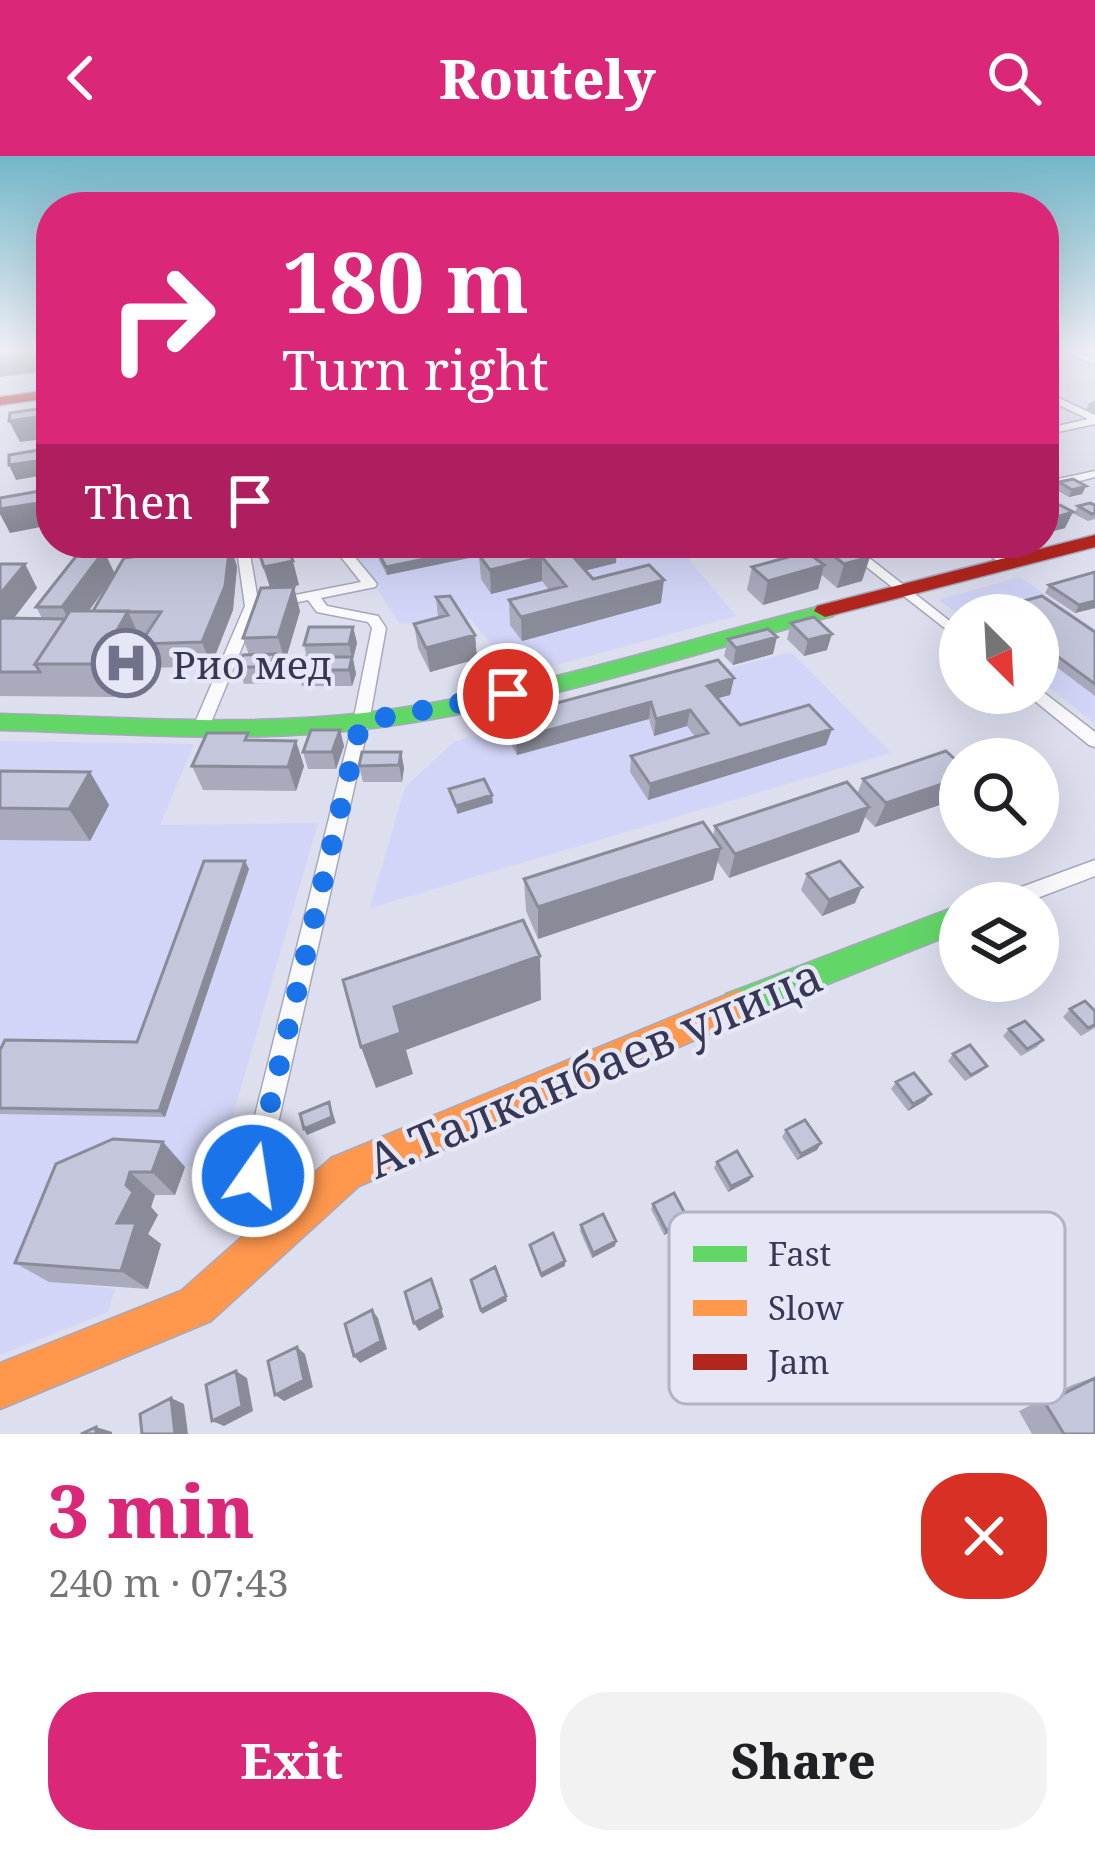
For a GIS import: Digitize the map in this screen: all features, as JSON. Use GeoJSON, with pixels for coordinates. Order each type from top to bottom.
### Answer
{"type":"FeatureCollection","features":[{"type":"Feature","properties":{"kind":"main road"},"geometry":{"type":"LineString","coordinates":[[1059,551],[1095,541]]}},
{"type":"Feature","properties":{"kind":"main road"},"geometry":{"type":"LineString","coordinates":[[0,722],[361,722],[462,706],[1032,558]]}},
{"type":"Feature","properties":{"kind":"main road","name":"А.Талканбаев улица"},"geometry":{"type":"LineString","coordinates":[[0,1386],[196,1306],[345,1172],[836,964],[939,926]]}},
{"type":"Feature","properties":{"kind":"street"},"geometry":{"type":"LineString","coordinates":[[1059,428],[1095,420]]}},
{"type":"Feature","properties":{"kind":"street"},"geometry":{"type":"LineString","coordinates":[[1059,482],[1095,474]]}},
{"type":"Feature","properties":{"kind":"street"},"geometry":{"type":"LineString","coordinates":[[202,725],[252,606],[244,558]]}},
{"type":"Feature","properties":{"kind":"street"},"geometry":{"type":"LineString","coordinates":[[252,606],[370,584],[349,558]]}},
{"type":"Feature","properties":{"kind":"street"},"geometry":{"type":"LineString","coordinates":[[861,558],[939,620]]}},
{"type":"Feature","properties":{"kind":"street"},"geometry":{"type":"LineString","coordinates":[[1001,558],[1010,564]]}},
{"type":"Feature","properties":{"kind":"street"},"geometry":{"type":"LineString","coordinates":[[271,1238],[253,1176],[379,628],[373,620],[322,609],[314,597]]}},
{"type":"Feature","properties":{"kind":"street"},"geometry":{"type":"LineString","coordinates":[[1059,713],[1095,741]]}},
{"type":"Feature","properties":{"kind":"street"},"geometry":{"type":"LineString","coordinates":[[1057,882],[1095,868]]}},
{"type":"Feature","properties":{"kind":"shaded area"},"geometry":{"type":"Polygon","coordinates":[[[356,558],[688,558],[736,616],[516,676],[471,619],[400,624],[356,558]]]}},
{"type":"Feature","properties":{"kind":"shaded area"},"geometry":{"type":"Polygon","coordinates":[[[1020,577],[1045,594],[960,594],[1020,577]]]}},
{"type":"Feature","properties":{"kind":"shaded area"},"geometry":{"type":"Polygon","coordinates":[[[1059,604],[1095,629],[1095,724],[1059,695],[1059,604]]]}},
{"type":"Feature","properties":{"kind":"shaded area"},"geometry":{"type":"Polygon","coordinates":[[[791,652],[891,753],[370,908],[405,787],[455,741],[791,652]]]}},
{"type":"Feature","properties":{"kind":"shaded area"},"geometry":{"type":"Polygon","coordinates":[[[0,741],[194,744],[160,825],[318,823],[218,1166],[185,1167],[49,1281],[115,1289],[108,1312],[0,1355],[0,741]]]}},
{"type":"Feature","properties":{"kind":"building"},"geometry":{"type":"Polygon","coordinates":[[[36,409],[36,417],[9,421],[10,413],[36,409]]]}},
{"type":"Feature","properties":{"kind":"building"},"geometry":{"type":"Polygon","coordinates":[[[36,450],[36,461],[9,465],[9,455],[36,450]]]}},
{"type":"Feature","properties":{"kind":"building"},"geometry":{"type":"Polygon","coordinates":[[[1073,479],[1086,486],[1072,490],[1059,482],[1073,479]]]}},
{"type":"Feature","properties":{"kind":"building"},"geometry":{"type":"Polygon","coordinates":[[[36,492],[36,503],[0,509],[0,498],[36,492]]]}},
{"type":"Feature","properties":{"kind":"building"},"geometry":{"type":"Polygon","coordinates":[[[1090,503],[1095,513],[1078,506],[1090,503]]]}},
{"type":"Feature","properties":{"kind":"building"},"geometry":{"type":"Polygon","coordinates":[[[75,558],[99,558],[62,607],[36,607],[75,558]]]}},
{"type":"Feature","properties":{"kind":"building"},"geometry":{"type":"Polygon","coordinates":[[[124,558],[228,558],[225,586],[202,642],[140,644],[161,612],[93,611],[124,558]]]}},
{"type":"Feature","properties":{"kind":"building"},"geometry":{"type":"Polygon","coordinates":[[[261,558],[293,561],[264,567],[261,558]]]}},
{"type":"Feature","properties":{"kind":"building"},"geometry":{"type":"Polygon","coordinates":[[[381,558],[430,558],[386,567],[381,558]]]}},
{"type":"Feature","properties":{"kind":"building"},"geometry":{"type":"Polygon","coordinates":[[[481,558],[538,558],[490,570],[481,558]]]}},
{"type":"Feature","properties":{"kind":"building"},"geometry":{"type":"Polygon","coordinates":[[[543,558],[574,558],[593,579],[649,565],[664,580],[521,617],[509,600],[566,586],[543,558]]]}},
{"type":"Feature","properties":{"kind":"building"},"geometry":{"type":"Polygon","coordinates":[[[785,558],[815,558],[824,565],[768,581],[752,567],[785,558]]]}},
{"type":"Feature","properties":{"kind":"building"},"geometry":{"type":"Polygon","coordinates":[[[0,564],[25,564],[0,594],[0,564]]]}},
{"type":"Feature","properties":{"kind":"building"},"geometry":{"type":"Polygon","coordinates":[[[1095,572],[1095,601],[1079,605],[1049,585],[1095,572]]]}},
{"type":"Feature","properties":{"kind":"building"},"geometry":{"type":"Polygon","coordinates":[[[294,587],[278,637],[243,638],[261,588],[294,587]]]}},
{"type":"Feature","properties":{"kind":"building"},"geometry":{"type":"Polygon","coordinates":[[[450,596],[475,635],[426,648],[414,624],[448,615],[436,597],[450,596]]]}},
{"type":"Feature","properties":{"kind":"building"},"geometry":{"type":"Polygon","coordinates":[[[1059,608],[1095,632],[1095,684],[1059,657],[1059,608]]]}},
{"type":"Feature","properties":{"kind":"building"},"geometry":{"type":"Polygon","coordinates":[[[70,611],[128,611],[98,664],[35,664],[70,611]]]}},
{"type":"Feature","properties":{"kind":"building"},"geometry":{"type":"Polygon","coordinates":[[[814,617],[832,634],[808,640],[791,623],[814,617]]]}},
{"type":"Feature","properties":{"kind":"building"},"geometry":{"type":"Polygon","coordinates":[[[0,618],[65,619],[35,664],[40,672],[0,672],[0,618]]]}},
{"type":"Feature","properties":{"kind":"building"},"geometry":{"type":"Polygon","coordinates":[[[309,627],[353,627],[349,644],[304,645],[309,627]]]}},
{"type":"Feature","properties":{"kind":"building"},"geometry":{"type":"Polygon","coordinates":[[[768,629],[777,637],[736,648],[728,639],[768,629]]]}},
{"type":"Feature","properties":{"kind":"building"},"geometry":{"type":"Polygon","coordinates":[[[275,654],[270,667],[239,667],[243,655],[275,654]]]}},
{"type":"Feature","properties":{"kind":"building"},"geometry":{"type":"Polygon","coordinates":[[[302,657],[352,657],[349,670],[297,670],[302,657]]]}},
{"type":"Feature","properties":{"kind":"building"},"geometry":{"type":"Polygon","coordinates":[[[718,660],[734,678],[707,686],[740,725],[809,705],[832,729],[650,784],[631,756],[708,733],[690,710],[656,719],[651,702],[516,739],[504,717],[718,660]]]}},
{"type":"Feature","properties":{"kind":"building"},"geometry":{"type":"Polygon","coordinates":[[[311,730],[340,730],[332,752],[303,752],[311,730]]]}},
{"type":"Feature","properties":{"kind":"building"},"geometry":{"type":"Polygon","coordinates":[[[207,733],[248,733],[245,740],[296,741],[288,767],[192,766],[207,733]]]}},
{"type":"Feature","properties":{"kind":"building"},"geometry":{"type":"Polygon","coordinates":[[[362,752],[401,752],[399,765],[359,766],[362,752]]]}},
{"type":"Feature","properties":{"kind":"building"},"geometry":{"type":"Polygon","coordinates":[[[939,753],[939,785],[886,803],[863,779],[939,753]]]}},
{"type":"Feature","properties":{"kind":"building"},"geometry":{"type":"Polygon","coordinates":[[[0,771],[90,772],[69,809],[0,808],[0,771]]]}},
{"type":"Feature","properties":{"kind":"building"},"geometry":{"type":"Polygon","coordinates":[[[484,779],[492,795],[456,806],[449,789],[484,779]]]}},
{"type":"Feature","properties":{"kind":"building"},"geometry":{"type":"Polygon","coordinates":[[[847,782],[869,807],[735,854],[715,826],[847,782]]]}},
{"type":"Feature","properties":{"kind":"building"},"geometry":{"type":"Polygon","coordinates":[[[703,822],[721,848],[538,907],[524,879],[703,822]]]}},
{"type":"Feature","properties":{"kind":"building"},"geometry":{"type":"Polygon","coordinates":[[[204,861],[245,861],[159,1111],[0,1108],[0,1050],[5,1040],[137,1042],[204,861]]]}},
{"type":"Feature","properties":{"kind":"building"},"geometry":{"type":"Polygon","coordinates":[[[840,861],[862,887],[829,900],[807,874],[840,861]]]}},
{"type":"Feature","properties":{"kind":"building"},"geometry":{"type":"Polygon","coordinates":[[[523,920],[540,956],[394,1007],[401,1033],[361,1047],[343,980],[523,920]]]}},
{"type":"Feature","properties":{"kind":"building"},"geometry":{"type":"Polygon","coordinates":[[[1085,1001],[1095,1011],[1095,1025],[1088,1028],[1070,1009],[1085,1001]]]}},
{"type":"Feature","properties":{"kind":"building"},"geometry":{"type":"Polygon","coordinates":[[[1025,1021],[1043,1040],[1027,1049],[1009,1029],[1025,1021]]]}},
{"type":"Feature","properties":{"kind":"building"},"geometry":{"type":"Polygon","coordinates":[[[970,1045],[987,1066],[971,1075],[953,1054],[970,1045]]]}},
{"type":"Feature","properties":{"kind":"building"},"geometry":{"type":"Polygon","coordinates":[[[914,1073],[931,1094],[913,1104],[896,1082],[914,1073]]]}},
{"type":"Feature","properties":{"kind":"building"},"geometry":{"type":"Polygon","coordinates":[[[329,1102],[332,1117],[304,1129],[300,1114],[329,1102]]]}},
{"type":"Feature","properties":{"kind":"building"},"geometry":{"type":"Polygon","coordinates":[[[805,1120],[821,1143],[801,1154],[786,1130],[805,1120]]]}},
{"type":"Feature","properties":{"kind":"building"},"geometry":{"type":"Polygon","coordinates":[[[113,1139],[163,1142],[152,1172],[130,1172],[126,1185],[133,1192],[117,1223],[136,1223],[121,1271],[15,1263],[56,1164],[113,1139]]]}},
{"type":"Feature","properties":{"kind":"building"},"geometry":{"type":"Polygon","coordinates":[[[737,1151],[752,1176],[731,1186],[717,1162],[737,1151]]]}},
{"type":"Feature","properties":{"kind":"building"},"geometry":{"type":"Polygon","coordinates":[[[674,1193],[684,1212],[669,1212],[666,1230],[653,1204],[674,1193]]]}},
{"type":"Feature","properties":{"kind":"building"},"geometry":{"type":"Polygon","coordinates":[[[603,1214],[616,1241],[593,1253],[581,1225],[603,1214]]]}},
{"type":"Feature","properties":{"kind":"building"},"geometry":{"type":"Polygon","coordinates":[[[553,1233],[565,1261],[541,1274],[530,1245],[553,1233]]]}},
{"type":"Feature","properties":{"kind":"building"},"geometry":{"type":"Polygon","coordinates":[[[495,1267],[506,1296],[481,1310],[471,1280],[495,1267]]]}},
{"type":"Feature","properties":{"kind":"building"},"geometry":{"type":"Polygon","coordinates":[[[431,1279],[441,1309],[414,1323],[405,1292],[431,1279]]]}},
{"type":"Feature","properties":{"kind":"building"},"geometry":{"type":"Polygon","coordinates":[[[372,1310],[381,1341],[354,1356],[345,1324],[372,1310]]]}},
{"type":"Feature","properties":{"kind":"building"},"geometry":{"type":"Polygon","coordinates":[[[297,1347],[304,1380],[275,1395],[268,1361],[297,1347]]]}},
{"type":"Feature","properties":{"kind":"building"},"geometry":{"type":"Polygon","coordinates":[[[236,1371],[242,1406],[212,1421],[206,1385],[236,1371]]]}},
{"type":"Feature","properties":{"kind":"building"},"geometry":{"type":"Polygon","coordinates":[[[1095,1378],[1095,1434],[1064,1434],[1046,1404],[1065,1404],[1065,1393],[1095,1378]]]}},
{"type":"Feature","properties":{"kind":"building"},"geometry":{"type":"Polygon","coordinates":[[[171,1398],[175,1434],[142,1434],[140,1414],[171,1398]]]}},
{"type":"Feature","properties":{"kind":"traffic: fast"},"geometry":{"type":"LineString","coordinates":[[0,722],[228,728],[365,721],[539,688],[825,611]]}},
{"type":"Feature","properties":{"kind":"traffic: fast"},"geometry":{"type":"LineString","coordinates":[[738,1005],[939,926]]}},
{"type":"Feature","properties":{"kind":"traffic: slow"},"geometry":{"type":"LineString","coordinates":[[0,1386],[196,1306],[345,1172],[738,1005]]}},
{"type":"Feature","properties":{"kind":"traffic: jam"},"geometry":{"type":"LineString","coordinates":[[1059,550],[1095,541]]}},
{"type":"Feature","properties":{"kind":"traffic: jam"},"geometry":{"type":"LineString","coordinates":[[825,611],[1029,558]]}},
{"type":"Feature","properties":{"kind":"place","name":"Рио мед"},"geometry":{"type":"Point","coordinates":[126,663]}},
{"type":"Feature","properties":{"kind":"route"},"geometry":{"type":"LineString","coordinates":[[253,1176],[361,722],[508,694]]}}]}
